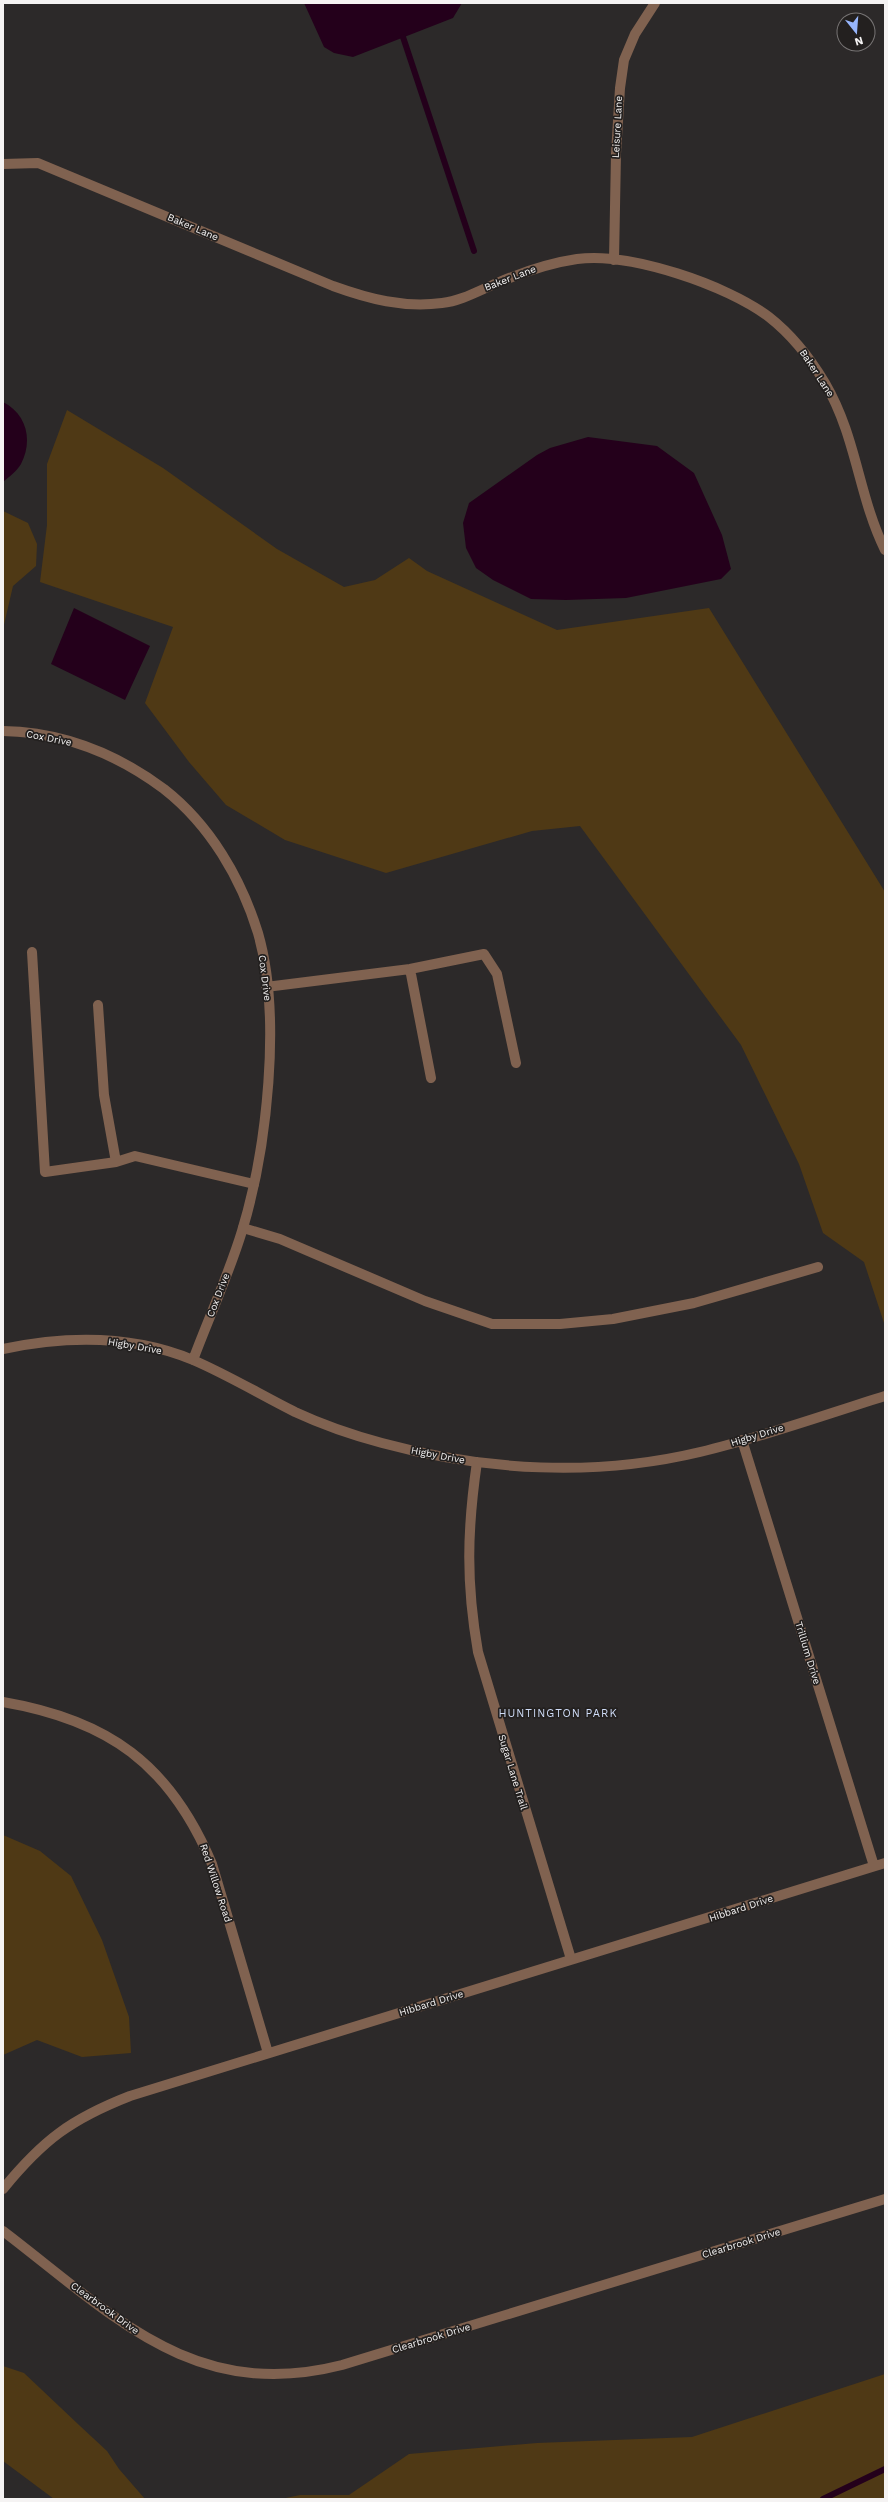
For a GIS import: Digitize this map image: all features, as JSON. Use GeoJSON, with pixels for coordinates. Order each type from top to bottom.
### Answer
{"type":"FeatureCollection","features":[{"type":"Feature","properties":{"kind":"street","name":"Leisure Lane"},"geometry":{"type":"LineString","coordinates":[[614,260],[616,154],[620,88],[624,60],[635,34],[655,3]]}},
{"type":"Feature","properties":{"kind":"street","name":"Baker Lane"},"geometry":{"type":"LineString","coordinates":[[3,164],[38,163],[332,286],[382,302],[411,305],[444,303],[544,265],[579,259],[614,260],[676,274],[714,287],[768,317],[791,336],[809,358],[837,406],[857,459],[868,510],[885,550]]}},
{"type":"Feature","properties":{"kind":"street","name":"Cox Drive"},"geometry":{"type":"LineString","coordinates":[[3,731],[52,736],[107,754],[146,776],[178,800],[203,827],[226,859],[244,895],[258,933],[266,987],[269,1042],[268,1076],[262,1136],[254,1184],[243,1228],[193,1360]]}},
{"type":"Feature","properties":{"kind":"street"},"geometry":{"type":"LineString","coordinates":[[32,952],[45,1172],[116,1162],[135,1156],[254,1184]]}},
{"type":"Feature","properties":{"kind":"street"},"geometry":{"type":"LineString","coordinates":[[266,987],[410,969],[484,954],[497,974],[516,1063]]}},
{"type":"Feature","properties":{"kind":"street"},"geometry":{"type":"LineString","coordinates":[[410,969],[431,1078]]}},
{"type":"Feature","properties":{"kind":"street"},"geometry":{"type":"LineString","coordinates":[[98,1005],[104,1095],[116,1162]]}},
{"type":"Feature","properties":{"kind":"street"},"geometry":{"type":"LineString","coordinates":[[243,1228],[280,1239],[425,1301],[492,1324],[560,1324],[613,1319],[694,1304],[818,1267]]}},
{"type":"Feature","properties":{"kind":"street","name":"Higby Drive"},"geometry":{"type":"LineString","coordinates":[[3,1349],[35,1342],[86,1339],[116,1341],[155,1348],[193,1360],[328,1426],[381,1443],[477,1462],[560,1468],[618,1465],[700,1452],[885,1396]]}},
{"type":"Feature","properties":{"kind":"street","name":"Trillium Drive"},"geometry":{"type":"LineString","coordinates":[[742,1440],[874,1866]]}},
{"type":"Feature","properties":{"kind":"street","name":"Sugar Lane Trail"},"geometry":{"type":"LineString","coordinates":[[477,1462],[467,1547],[471,1613],[478,1652],[571,1959]]}},
{"type":"Feature","properties":{"kind":"street","name":"Red Willow Road"},"geometry":{"type":"LineString","coordinates":[[3,1702],[56,1713],[79,1721],[105,1734],[144,1763],[180,1804],[202,1840],[212,1864],[268,2053]]}},
{"type":"Feature","properties":{"kind":"street","name":"Hibbard Drive"},"geometry":{"type":"LineString","coordinates":[[3,2189],[28,2157],[48,2140],[76,2121],[130,2096],[885,1863]]}},
{"type":"Feature","properties":{"kind":"street","name":"Clearbrook Drive"},"geometry":{"type":"LineString","coordinates":[[3,2231],[105,2310],[165,2349],[206,2366],[244,2373],[275,2375],[307,2372],[342,2365],[885,2199]]}},
{"type":"Feature","properties":{"kind":"shaded area"},"geometry":{"type":"Polygon","coordinates":[[[304,3],[462,3],[453,18],[353,57],[334,53],[324,47],[304,3]]]}},
{"type":"Feature","properties":{"kind":"shaded area"},"geometry":{"type":"Polygon","coordinates":[[[3,402],[18,414],[22,421],[26,429],[27,446],[21,464],[3,482],[3,402]]]}},
{"type":"Feature","properties":{"kind":"shaded area"},"geometry":{"type":"Polygon","coordinates":[[[67,410],[163,468],[277,549],[344,587],[375,580],[409,558],[427,571],[557,630],[709,608],[885,892],[885,1326],[864,1262],[823,1233],[799,1164],[741,1045],[580,826],[532,831],[386,873],[285,840],[226,805],[189,762],[145,703],[173,627],[40,582],[47,525],[47,464],[67,410]]]}},
{"type":"Feature","properties":{"kind":"shaded area"},"geometry":{"type":"Polygon","coordinates":[[[588,437],[657,446],[694,473],[722,535],[731,569],[721,579],[626,598],[566,600],[531,599],[493,580],[476,568],[466,548],[463,523],[469,503],[537,455],[550,448],[588,437]]]}},
{"type":"Feature","properties":{"kind":"shaded area"},"geometry":{"type":"Polygon","coordinates":[[[3,511],[28,523],[37,544],[36,566],[13,586],[3,629],[3,511]]]}},
{"type":"Feature","properties":{"kind":"shaded area"},"geometry":{"type":"Polygon","coordinates":[[[74,608],[150,646],[125,700],[51,664],[74,608]]]}},
{"type":"Feature","properties":{"kind":"shaded area"},"geometry":{"type":"Polygon","coordinates":[[[3,1835],[40,1851],[71,1876],[102,1940],[129,2017],[131,2053],[82,2057],[37,2040],[3,2055],[3,1835]]]}},
{"type":"Feature","properties":{"kind":"shaded area"},"geometry":{"type":"Polygon","coordinates":[[[3,2366],[24,2373],[107,2451],[119,2469],[145,2499],[54,2499],[3,2461],[3,2366]]]}},
{"type":"Feature","properties":{"kind":"shaded area"},"geometry":{"type":"Polygon","coordinates":[[[885,2374],[885,2499],[281,2499],[300,2495],[349,2495],[409,2454],[537,2443],[692,2437],[885,2374]]]}},
{"type":"Feature","properties":{"kind":"waterway"},"geometry":{"type":"LineString","coordinates":[[403,37],[474,251]]}},
{"type":"Feature","properties":{"kind":"waterway"},"geometry":{"type":"LineString","coordinates":[[823,2499],[885,2469]]}},
{"type":"Feature","properties":{"kind":"district","name":"HUNTINGTON PARK"},"geometry":{"type":"Point","coordinates":[558,1713]}}]}
